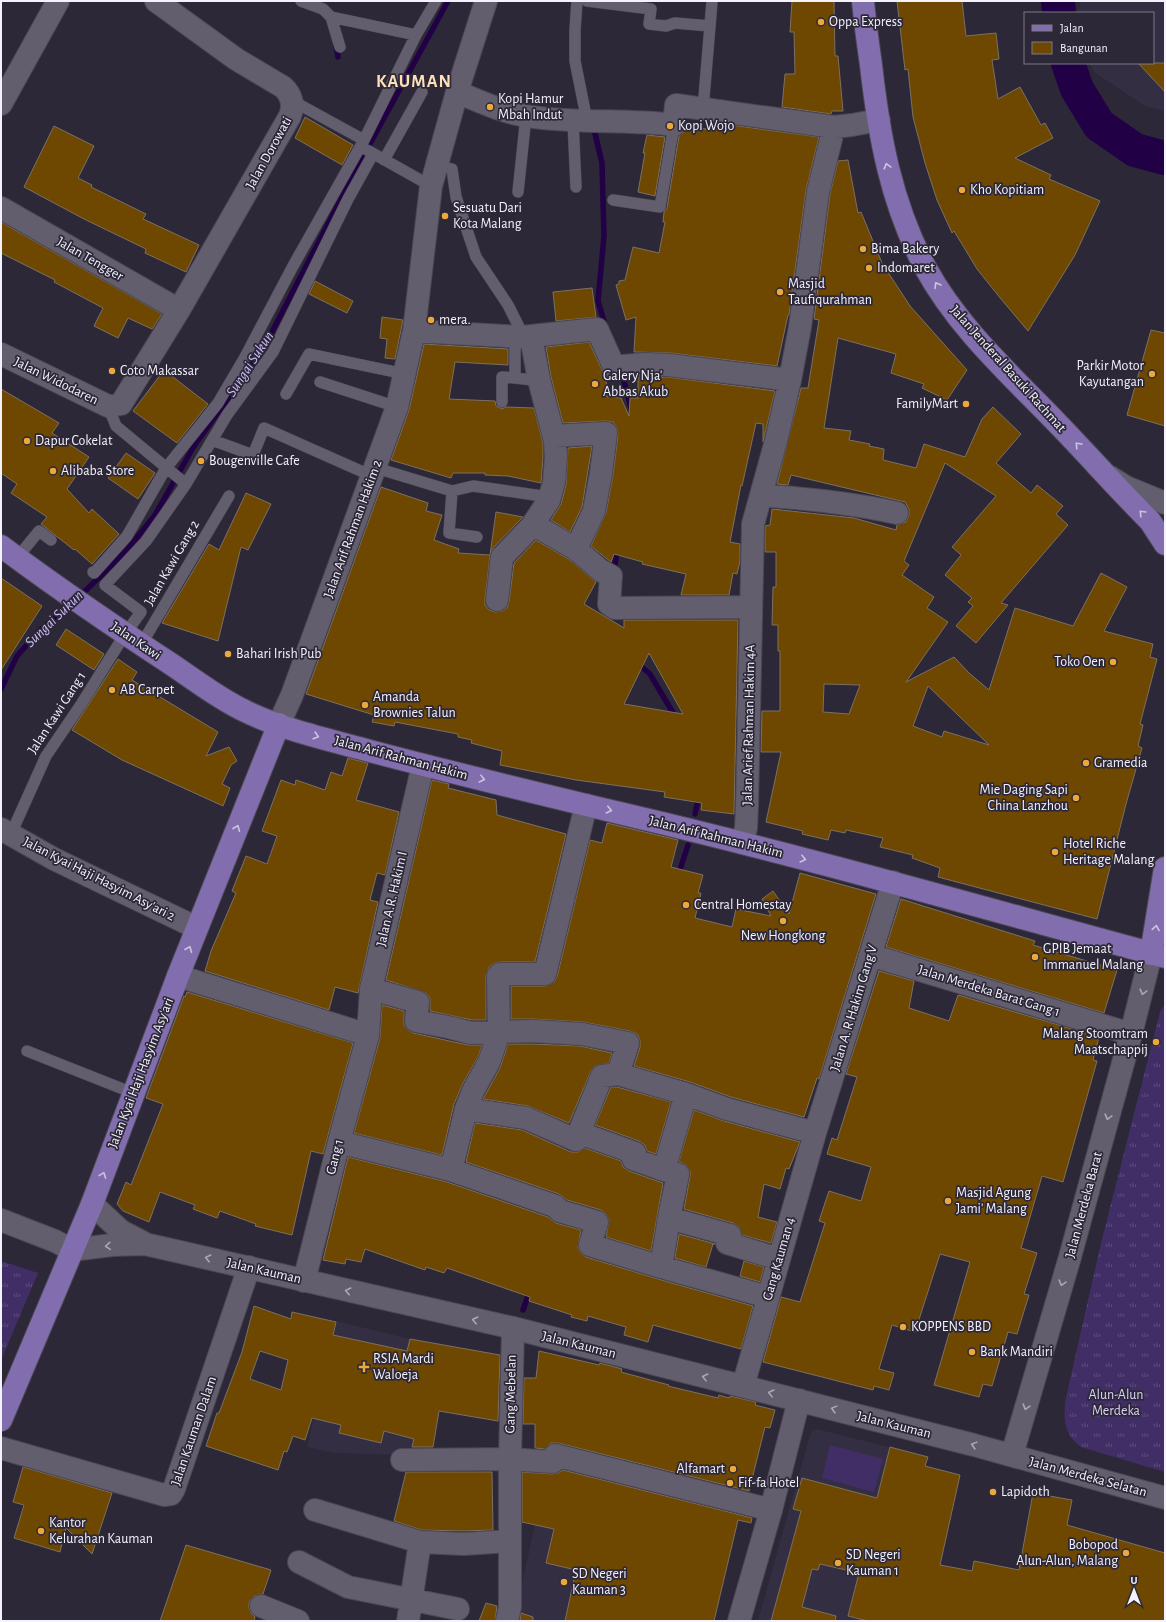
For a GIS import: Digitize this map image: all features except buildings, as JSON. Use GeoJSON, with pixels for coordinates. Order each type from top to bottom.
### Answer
{"type":"FeatureCollection","features":[{"type":"Feature","properties":{"kind":"main road","name":"Jalan Jenderal Basuki Rachmat"},"geometry":{"type":"LineString","coordinates":[[863,1],[878,120],[885,160],[896,199],[922,260],[940,291],[956,314],[1004,369],[1150,521],[1165,544]]}},
{"type":"Feature","properties":{"kind":"main road","name":"Jalan Kawi"},"geometry":{"type":"LineString","coordinates":[[9,552],[41,576],[127,635],[244,711],[279,724]]}},
{"type":"Feature","properties":{"kind":"main road","name":"Jalan Arif Rahman Hakim"},"geometry":{"type":"LineString","coordinates":[[279,724],[423,765],[742,843],[893,882],[1158,955]]}},
{"type":"Feature","properties":{"kind":"main road","name":"Jalan Kyai Haji Hasyim Asy'ari"},"geometry":{"type":"LineString","coordinates":[[1,1420],[92,1204],[178,976],[279,724]]}},
{"type":"Feature","properties":{"kind":"main road"},"geometry":{"type":"LineString","coordinates":[[1158,955],[1165,868]]}},
{"type":"Feature","properties":{"kind":"street"},"geometry":{"type":"LineString","coordinates":[[1,104],[58,1]]}},
{"type":"Feature","properties":{"kind":"street","name":"Jalan Dorowati"},"geometry":{"type":"LineString","coordinates":[[156,1],[236,59],[283,87],[288,91],[293,107],[290,116],[179,310]]}},
{"type":"Feature","properties":{"kind":"street","name":"Jalan Arif Rahman Hakim 2"},"geometry":{"type":"LineString","coordinates":[[279,724],[292,695],[398,407],[414,331],[431,186],[457,92],[486,1]]}},
{"type":"Feature","properties":{"kind":"street"},"geometry":{"type":"LineString","coordinates":[[457,92],[497,108],[526,116],[587,121],[654,122],[674,125],[676,105],[834,126],[852,125],[878,120]]}},
{"type":"Feature","properties":{"kind":"street","name":"Jalan Arief Rahman Hakim 4A"},"geometry":{"type":"LineString","coordinates":[[742,843],[746,828],[747,806],[753,524],[776,441],[790,380],[800,327],[818,192],[834,126]]}},
{"type":"Feature","properties":{"kind":"street","name":"Jalan Tengger"},"geometry":{"type":"LineString","coordinates":[[1,208],[179,310]]}},
{"type":"Feature","properties":{"kind":"street","name":"Jalan Widodaren"},"geometry":{"type":"LineString","coordinates":[[1,354],[108,406],[121,404],[179,310]]}},
{"type":"Feature","properties":{"kind":"street"},"geometry":{"type":"LineString","coordinates":[[414,331],[522,337],[597,329],[621,366],[669,364],[790,380]]}},
{"type":"Feature","properties":{"kind":"street"},"geometry":{"type":"LineString","coordinates":[[497,600],[502,557],[533,524],[549,497],[554,482],[556,457],[554,436],[539,380],[522,337]]}},
{"type":"Feature","properties":{"kind":"street"},"geometry":{"type":"LineString","coordinates":[[554,436],[606,433],[594,510],[576,549]]}},
{"type":"Feature","properties":{"kind":"street","name":"Jalan Jenderal Basuki Rachmat"},"geometry":{"type":"LineString","coordinates":[[1105,474],[1126,487],[1165,503]]}},
{"type":"Feature","properties":{"kind":"street"},"geometry":{"type":"LineString","coordinates":[[762,494],[868,506],[897,513]]}},
{"type":"Feature","properties":{"kind":"street"},"geometry":{"type":"LineString","coordinates":[[533,524],[576,549],[600,570],[611,576],[609,604],[615,608],[751,607]]}},
{"type":"Feature","properties":{"kind":"street","name":"Jalan A.R. Hakim I"},"geometry":{"type":"LineString","coordinates":[[368,1034],[371,989],[423,765]]}},
{"type":"Feature","properties":{"kind":"street"},"geometry":{"type":"LineString","coordinates":[[451,1170],[466,1109],[474,1088],[490,1062],[499,1033],[498,976],[500,974],[545,974],[586,805]]}},
{"type":"Feature","properties":{"kind":"street","name":"Jalan Kyai Haji Hasyim Asy'ari 2"},"geometry":{"type":"LineString","coordinates":[[6,831],[54,859],[197,928]]}},
{"type":"Feature","properties":{"kind":"street","name":"Jalan A. R Hakim Gang V"},"geometry":{"type":"LineString","coordinates":[[815,1133],[893,882]]}},
{"type":"Feature","properties":{"kind":"street","name":"Jalan Merdeka Barat Gang 1"},"geometry":{"type":"LineString","coordinates":[[870,955],[1131,1034]]}},
{"type":"Feature","properties":{"kind":"street","name":"Jalan Merdeka Barat"},"geometry":{"type":"LineString","coordinates":[[1012,1455],[1070,1257],[1131,1034],[1158,955]]}},
{"type":"Feature","properties":{"kind":"street"},"geometry":{"type":"LineString","coordinates":[[178,976],[368,1034]]}},
{"type":"Feature","properties":{"kind":"street"},"geometry":{"type":"LineString","coordinates":[[371,989],[418,1002],[416,1021],[471,1033],[532,1031],[582,1034],[628,1043],[613,1075]]}},
{"type":"Feature","properties":{"kind":"street","name":"Gang 1"},"geometry":{"type":"LineString","coordinates":[[304,1281],[368,1034]]}},
{"type":"Feature","properties":{"kind":"street"},"geometry":{"type":"LineString","coordinates":[[466,1109],[526,1118],[576,1140],[582,1134],[602,1076],[613,1075],[686,1094],[727,1109],[815,1133]]}},
{"type":"Feature","properties":{"kind":"street"},"geometry":{"type":"LineString","coordinates":[[664,1170],[686,1094]]}},
{"type":"Feature","properties":{"kind":"street","name":"Gang Kauman 4"},"geometry":{"type":"LineString","coordinates":[[743,1386],[815,1133]]}},
{"type":"Feature","properties":{"kind":"street"},"geometry":{"type":"LineString","coordinates":[[582,1134],[635,1153],[634,1159],[678,1174],[661,1267]]}},
{"type":"Feature","properties":{"kind":"street"},"geometry":{"type":"LineString","coordinates":[[339,1142],[451,1170],[597,1222],[590,1245],[661,1267],[768,1297]]}},
{"type":"Feature","properties":{"kind":"street","name":"Jalan Kauman"},"geometry":{"type":"LineString","coordinates":[[92,1204],[121,1231],[145,1244]]}},
{"type":"Feature","properties":{"kind":"street"},"geometry":{"type":"LineString","coordinates":[[669,1218],[730,1236],[727,1243],[779,1259]]}},
{"type":"Feature","properties":{"kind":"street"},"geometry":{"type":"LineString","coordinates":[[1,1220],[55,1241],[72,1250]]}},
{"type":"Feature","properties":{"kind":"street","name":"Jalan Kauman"},"geometry":{"type":"LineString","coordinates":[[72,1250],[112,1245],[145,1244],[513,1328],[1012,1455]]}},
{"type":"Feature","properties":{"kind":"street","name":"Jalan Kauman Dalam"},"geometry":{"type":"LineString","coordinates":[[1,1448],[164,1495],[171,1494],[174,1490],[249,1268]]}},
{"type":"Feature","properties":{"kind":"street","name":"Gang Mebelan"},"geometry":{"type":"LineString","coordinates":[[507,1621],[510,1607],[510,1459],[513,1328]]}},
{"type":"Feature","properties":{"kind":"street"},"geometry":{"type":"LineString","coordinates":[[739,1621],[771,1510],[799,1400]]}},
{"type":"Feature","properties":{"kind":"street"},"geometry":{"type":"LineString","coordinates":[[402,1460],[510,1459],[553,1462],[555,1455],[771,1510]]}},
{"type":"Feature","properties":{"kind":"street","name":"Jalan Merdeka Selatan"},"geometry":{"type":"LineString","coordinates":[[1012,1455],[1165,1498]]}},
{"type":"Feature","properties":{"kind":"street"},"geometry":{"type":"LineString","coordinates":[[316,1510],[420,1542],[464,1544],[510,1541]]}},
{"type":"Feature","properties":{"kind":"street"},"geometry":{"type":"LineString","coordinates":[[410,1611],[420,1542]]}},
{"type":"Feature","properties":{"kind":"street"},"geometry":{"type":"LineString","coordinates":[[299,1562],[348,1587],[410,1611],[458,1609]]}},
{"type":"Feature","properties":{"kind":"street"},"geometry":{"type":"LineString","coordinates":[[261,1606],[298,1621]]}},
{"type":"Feature","properties":{"kind":"lane"},"geometry":{"type":"LineString","coordinates":[[301,1],[323,9],[331,17],[340,47]]}},
{"type":"Feature","properties":{"kind":"lane"},"geometry":{"type":"LineString","coordinates":[[93,572],[94,573],[127,536],[166,468],[218,402],[245,357],[293,266],[362,143],[416,36],[436,1]]}},
{"type":"Feature","properties":{"kind":"lane"},"geometry":{"type":"LineString","coordinates":[[576,187],[587,121],[575,61],[577,1]]}},
{"type":"Feature","properties":{"kind":"lane"},"geometry":{"type":"LineString","coordinates":[[588,1],[651,9],[649,24],[666,26],[675,23],[710,26]]}},
{"type":"Feature","properties":{"kind":"lane"},"geometry":{"type":"LineString","coordinates":[[703,109],[712,1]]}},
{"type":"Feature","properties":{"kind":"lane"},"geometry":{"type":"LineString","coordinates":[[331,17],[416,36]]}},
{"type":"Feature","properties":{"kind":"lane"},"geometry":{"type":"LineString","coordinates":[[384,160],[422,92]]}},
{"type":"Feature","properties":{"kind":"lane"},"geometry":{"type":"LineString","coordinates":[[291,100],[362,143],[373,154],[431,186]]}},
{"type":"Feature","properties":{"kind":"lane"},"geometry":{"type":"LineString","coordinates":[[518,192],[526,116]]}},
{"type":"Feature","properties":{"kind":"lane"},"geometry":{"type":"LineString","coordinates":[[613,200],[660,207],[674,125]]}},
{"type":"Feature","properties":{"kind":"lane"},"geometry":{"type":"LineString","coordinates":[[127,635],[142,612],[105,585],[146,541],[186,484],[227,415],[273,352],[348,199],[373,154]]}},
{"type":"Feature","properties":{"kind":"lane"},"geometry":{"type":"LineString","coordinates":[[436,164],[452,169],[456,198],[476,256],[508,306],[519,327],[522,337],[515,378]]}},
{"type":"Feature","properties":{"kind":"lane"},"geometry":{"type":"LineString","coordinates":[[286,394],[309,354],[405,374]]}},
{"type":"Feature","properties":{"kind":"lane"},"geometry":{"type":"LineString","coordinates":[[502,402],[502,377],[533,380]]}},
{"type":"Feature","properties":{"kind":"lane"},"geometry":{"type":"LineString","coordinates":[[320,382],[398,407]]}},
{"type":"Feature","properties":{"kind":"lane"},"geometry":{"type":"LineString","coordinates":[[108,406],[116,426],[186,484]]}},
{"type":"Feature","properties":{"kind":"lane"},"geometry":{"type":"LineString","coordinates":[[212,440],[253,455],[264,428],[374,472],[452,491],[473,486],[549,497]]}},
{"type":"Feature","properties":{"kind":"lane"},"geometry":{"type":"LineString","coordinates":[[452,491],[449,533],[477,537]]}},
{"type":"Feature","properties":{"kind":"lane","name":"Jalan Kawi Gang 2"},"geometry":{"type":"LineString","coordinates":[[127,635],[229,496]]}},
{"type":"Feature","properties":{"kind":"lane"},"geometry":{"type":"LineString","coordinates":[[9,552],[39,531],[51,540]]}},
{"type":"Feature","properties":{"kind":"lane","name":"Jalan Kawi Gang 1"},"geometry":{"type":"LineString","coordinates":[[6,831],[46,756],[127,635]]}},
{"type":"Feature","properties":{"kind":"lane"},"geometry":{"type":"LineString","coordinates":[[27,1050],[133,1093]]}},
{"type":"Feature","properties":{"kind":"shaded area"},"geometry":{"type":"Polygon","coordinates":[[[1081,1],[1165,1],[1165,111],[1145,106],[1094,72],[1090,64],[1154,64],[1154,12],[1078,12],[1081,1]]]}},
{"type":"Feature","properties":{"kind":"shaded area","name":"RSIA Mardi Waloeja"},"geometry":{"type":"Polygon","coordinates":[[[336,1321],[410,1339],[388,1432],[433,1443],[432,1456],[334,1453],[307,1447],[336,1321]]]}},
{"type":"Feature","properties":{"kind":"shaded area","name":"SD Negeri Kauman 1"},"geometry":{"type":"Polygon","coordinates":[[[817,1429],[928,1457],[889,1621],[758,1621],[810,1435],[817,1429]]]}},
{"type":"Feature","properties":{"kind":"shaded area","name":"SD Negeri Kauman 3"},"geometry":{"type":"Polygon","coordinates":[[[535,1524],[614,1543],[599,1621],[514,1621],[535,1524]]]}},
{"type":"Feature","properties":{"kind":"green space","name":"Alun-Alun Merdeka"},"geometry":{"type":"Polygon","coordinates":[[[1165,1004],[1165,1472],[1081,1447],[1071,1437],[1066,1427],[1065,1402],[1101,1243],[1160,1012],[1165,1004]]]}},
{"type":"Feature","properties":{"kind":"green space"},"geometry":{"type":"Polygon","coordinates":[[[1,1261],[38,1273],[1,1360],[1,1261]]]}},
{"type":"Feature","properties":{"kind":"green space"},"geometry":{"type":"Polygon","coordinates":[[[830,1445],[883,1459],[874,1492],[822,1478],[830,1445]]]}},
{"type":"Feature","properties":{"kind":"waterway","name":"Sungai Sukun"},"geometry":{"type":"LineString","coordinates":[[79,597],[127,550],[155,515],[194,446],[262,351],[366,151],[448,1]]}},
{"type":"Feature","properties":{"kind":"waterway"},"geometry":{"type":"LineString","coordinates":[[1058,1],[1059,12]]}},
{"type":"Feature","properties":{"kind":"waterway"},"geometry":{"type":"LineString","coordinates":[[336,45],[338,57]]}},
{"type":"Feature","properties":{"kind":"waterway"},"geometry":{"type":"LineString","coordinates":[[1068,64],[1077,89],[1099,125],[1135,150],[1165,158]]}},
{"type":"Feature","properties":{"kind":"waterway"},"geometry":{"type":"LineString","coordinates":[[593,125],[602,163],[604,236],[598,301],[606,328]]}},
{"type":"Feature","properties":{"kind":"waterway"},"geometry":{"type":"LineString","coordinates":[[621,370],[631,408]]}},
{"type":"Feature","properties":{"kind":"waterway"},"geometry":{"type":"LineString","coordinates":[[614,569],[618,548]]}},
{"type":"Feature","properties":{"kind":"waterway","name":"Sungai Sukun"},"geometry":{"type":"LineString","coordinates":[[1,689],[17,656],[39,631],[73,602]]}},
{"type":"Feature","properties":{"kind":"waterway"},"geometry":{"type":"LineString","coordinates":[[636,662],[650,674],[676,718]]}},
{"type":"Feature","properties":{"kind":"waterway"},"geometry":{"type":"LineString","coordinates":[[695,814],[699,795]]}},
{"type":"Feature","properties":{"kind":"waterway"},"geometry":{"type":"LineString","coordinates":[[678,876],[688,845]]}},
{"type":"Feature","properties":{"kind":"waterway"},"geometry":{"type":"LineString","coordinates":[[523,1310],[530,1290]]}},
{"type":"Feature","properties":{"kind":"place","name":"Oppa Express"},"geometry":{"type":"Point","coordinates":[821,22]}},
{"type":"Feature","properties":{"kind":"place","name":"Kopi Hamur Mbah Indut"},"geometry":{"type":"Point","coordinates":[490,107]}},
{"type":"Feature","properties":{"kind":"place","name":"Kopi Wojo"},"geometry":{"type":"Point","coordinates":[670,126]}},
{"type":"Feature","properties":{"kind":"place","name":"Kho Kopitiam"},"geometry":{"type":"Point","coordinates":[962,190]}},
{"type":"Feature","properties":{"kind":"place","name":"Sesuatu Dari Kota Malang"},"geometry":{"type":"Point","coordinates":[445,216]}},
{"type":"Feature","properties":{"kind":"place","name":"Bima Bakery"},"geometry":{"type":"Point","coordinates":[863,249]}},
{"type":"Feature","properties":{"kind":"place","name":"Indomaret"},"geometry":{"type":"Point","coordinates":[869,268]}},
{"type":"Feature","properties":{"kind":"place","name":"Masjid Taufiqurahman"},"geometry":{"type":"Point","coordinates":[780,292]}},
{"type":"Feature","properties":{"kind":"place","name":"mera."},"geometry":{"type":"Point","coordinates":[431,320]}},
{"type":"Feature","properties":{"kind":"place","name":"Coto Makassar"},"geometry":{"type":"Point","coordinates":[112,371]}},
{"type":"Feature","properties":{"kind":"place","name":"Parkir Motor Kayutangan"},"geometry":{"type":"Point","coordinates":[1152,374]}},
{"type":"Feature","properties":{"kind":"place","name":"Galery Nja' Abbas Akub"},"geometry":{"type":"Point","coordinates":[595,384]}},
{"type":"Feature","properties":{"kind":"place","name":"FamilyMart"},"geometry":{"type":"Point","coordinates":[966,404]}},
{"type":"Feature","properties":{"kind":"place","name":"Dapur Cokelat"},"geometry":{"type":"Point","coordinates":[27,441]}},
{"type":"Feature","properties":{"kind":"place","name":"Bougenville Cafe"},"geometry":{"type":"Point","coordinates":[201,461]}},
{"type":"Feature","properties":{"kind":"place","name":"Alibaba Store"},"geometry":{"type":"Point","coordinates":[53,471]}},
{"type":"Feature","properties":{"kind":"place","name":"Bahari Irish Pub"},"geometry":{"type":"Point","coordinates":[228,654]}},
{"type":"Feature","properties":{"kind":"place","name":"Toko Oen"},"geometry":{"type":"Point","coordinates":[1113,662]}},
{"type":"Feature","properties":{"kind":"place","name":"AB Carpet"},"geometry":{"type":"Point","coordinates":[112,690]}},
{"type":"Feature","properties":{"kind":"place","name":"Amanda Brownies Talun"},"geometry":{"type":"Point","coordinates":[365,705]}},
{"type":"Feature","properties":{"kind":"place","name":"Gramedia"},"geometry":{"type":"Point","coordinates":[1086,763]}},
{"type":"Feature","properties":{"kind":"place","name":"Mie Daging Sapi China Lanzhou"},"geometry":{"type":"Point","coordinates":[1076,798]}},
{"type":"Feature","properties":{"kind":"place","name":"Hotel Riche Heritage Malang"},"geometry":{"type":"Point","coordinates":[1055,852]}},
{"type":"Feature","properties":{"kind":"place","name":"Central Homestay"},"geometry":{"type":"Point","coordinates":[686,905]}},
{"type":"Feature","properties":{"kind":"place","name":"New Hongkong"},"geometry":{"type":"Point","coordinates":[783,921]}},
{"type":"Feature","properties":{"kind":"place","name":"GPIB Jemaat Immanuel Malang"},"geometry":{"type":"Point","coordinates":[1035,957]}},
{"type":"Feature","properties":{"kind":"place","name":"Malang Stoomtram Maatschappij"},"geometry":{"type":"Point","coordinates":[1156,1042]}},
{"type":"Feature","properties":{"kind":"place","name":"Masjid Agung Jami' Malang"},"geometry":{"type":"Point","coordinates":[948,1201]}},
{"type":"Feature","properties":{"kind":"place","name":"KOPPENS BBD"},"geometry":{"type":"Point","coordinates":[903,1327]}},
{"type":"Feature","properties":{"kind":"place","name":"Bank Mandiri"},"geometry":{"type":"Point","coordinates":[972,1352]}},
{"type":"Feature","properties":{"kind":"place","name":"RSIA Mardi Waloeja"},"geometry":{"type":"Point","coordinates":[364,1367]}},
{"type":"Feature","properties":{"kind":"place","name":"Alfamart"},"geometry":{"type":"Point","coordinates":[733,1469]}},
{"type":"Feature","properties":{"kind":"place","name":"Fif-fa Hotel"},"geometry":{"type":"Point","coordinates":[730,1483]}},
{"type":"Feature","properties":{"kind":"place","name":"Lapidoth"},"geometry":{"type":"Point","coordinates":[993,1492]}},
{"type":"Feature","properties":{"kind":"place","name":"Kantor Kelurahan Kauman"},"geometry":{"type":"Point","coordinates":[41,1531]}},
{"type":"Feature","properties":{"kind":"place","name":"Bobopod Alun-Alun, Malang"},"geometry":{"type":"Point","coordinates":[1126,1553]}},
{"type":"Feature","properties":{"kind":"place","name":"SD Negeri Kauman 1"},"geometry":{"type":"Point","coordinates":[838,1563]}},
{"type":"Feature","properties":{"kind":"place","name":"SD Negeri Kauman 3"},"geometry":{"type":"Point","coordinates":[564,1582]}},
{"type":"Feature","properties":{"kind":"district","name":"KAUMAN"},"geometry":{"type":"Point","coordinates":[414,82]}}]}
